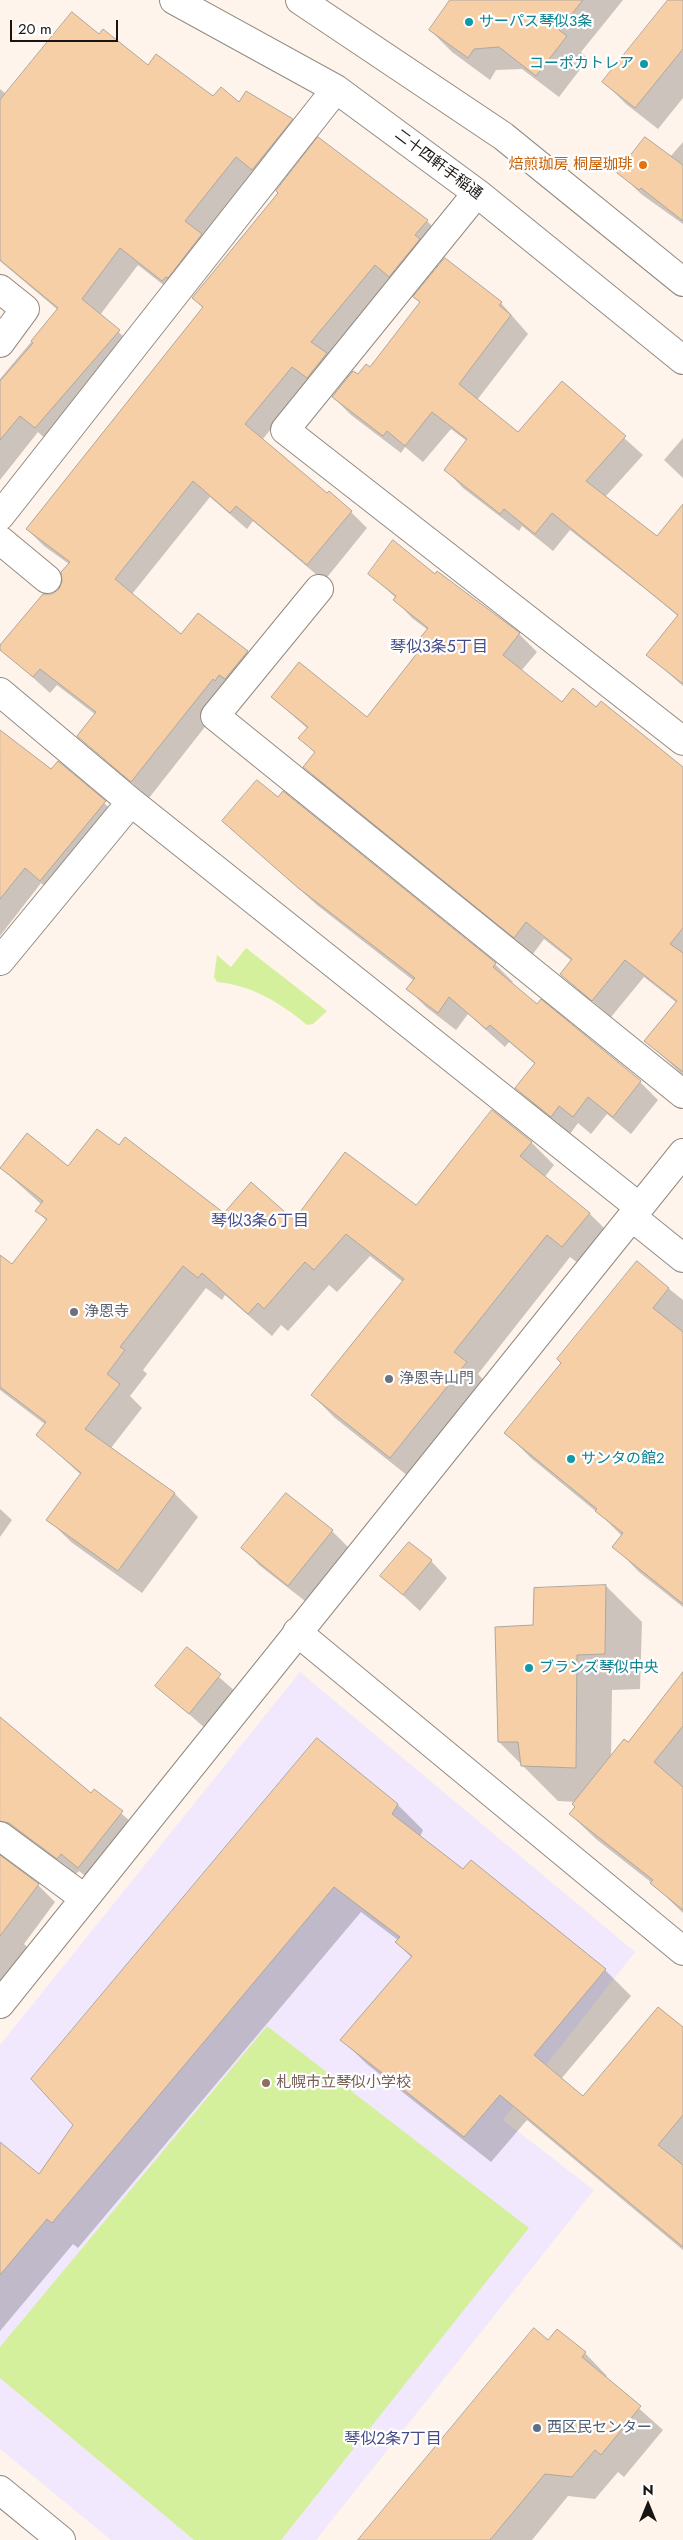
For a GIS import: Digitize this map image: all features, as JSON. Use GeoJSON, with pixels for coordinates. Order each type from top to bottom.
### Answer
{"type":"FeatureCollection","features":[{"type":"Feature","properties":{"kind":"street","name":"二十四軒手稲通"},"geometry":{"type":"LineString","coordinates":[[174,0],[336,89],[476,193],[683,360]]}},
{"type":"Feature","properties":{"kind":"street"},"geometry":{"type":"LineString","coordinates":[[300,0],[502,136],[683,282]]}},
{"type":"Feature","properties":{"kind":"street"},"geometry":{"type":"LineString","coordinates":[[0,516],[336,89]]}},
{"type":"Feature","properties":{"kind":"street"},"geometry":{"type":"LineString","coordinates":[[476,193],[285,430],[683,741]]}},
{"type":"Feature","properties":{"kind":"street"},"geometry":{"type":"LineString","coordinates":[[0,289],[25,310],[0,343]]}},
{"type":"Feature","properties":{"kind":"street"},"geometry":{"type":"LineString","coordinates":[[0,540],[47,579]]}},
{"type":"Feature","properties":{"kind":"street"},"geometry":{"type":"LineString","coordinates":[[319,589],[216,716],[683,1094]]}},
{"type":"Feature","properties":{"kind":"street"},"geometry":{"type":"LineString","coordinates":[[0,692],[130,802],[636,1212],[683,1258]]}},
{"type":"Feature","properties":{"kind":"street"},"geometry":{"type":"LineString","coordinates":[[0,961],[130,802]]}},
{"type":"Feature","properties":{"kind":"street"},"geometry":{"type":"LineString","coordinates":[[0,2004],[683,1153]]}},
{"type":"Feature","properties":{"kind":"street"},"geometry":{"type":"LineString","coordinates":[[297,1632],[683,1951]]}},
{"type":"Feature","properties":{"kind":"street"},"geometry":{"type":"LineString","coordinates":[[0,1836],[84,1898]]}},
{"type":"Feature","properties":{"kind":"street"},"geometry":{"type":"LineString","coordinates":[[0,2490],[61,2540]]}},
{"type":"Feature","properties":{"kind":"shaded area","name":"札幌市立琴似小学校"},"geometry":{"type":"Polygon","coordinates":[[[300,1672],[635,1952],[503,2120],[594,2190],[316,2540],[111,2540],[0,2449],[0,2045],[300,1672]]]}},
{"type":"Feature","properties":{"kind":"green space"},"geometry":{"type":"Polygon","coordinates":[[[246,948],[327,1011],[313,1024],[307,1025],[287,1009],[265,996],[242,987],[217,982],[214,977],[217,955],[231,967],[246,948]]]}},
{"type":"Feature","properties":{"kind":"green space"},"geometry":{"type":"Polygon","coordinates":[[[267,2026],[529,2228],[281,2540],[194,2540],[0,2378],[0,2347],[267,2026]]]}},
{"type":"Feature","properties":{"kind":"building"},"geometry":{"type":"Polygon","coordinates":[[[450,0],[583,0],[559,30],[567,36],[536,76],[499,47],[474,49],[468,58],[429,30],[450,0]]]}},
{"type":"Feature","properties":{"kind":"building","name":"コーポカトレア"},"geometry":{"type":"Polygon","coordinates":[[[668,0],[683,0],[683,49],[635,108],[602,82],[668,0]]]}},
{"type":"Feature","properties":{"kind":"building"},"geometry":{"type":"Polygon","coordinates":[[[72,12],[99,34],[103,29],[148,65],[156,54],[213,96],[221,87],[239,102],[246,91],[293,119],[252,170],[236,157],[185,221],[202,234],[168,278],[166,277],[162,281],[120,248],[82,299],[120,330],[35,428],[20,416],[0,440],[0,381],[33,343],[31,341],[58,308],[0,260],[0,100],[72,12]]]}},
{"type":"Feature","properties":{"kind":"building"},"geometry":{"type":"Polygon","coordinates":[[[318,137],[428,220],[415,235],[420,239],[389,277],[375,265],[311,342],[327,353],[307,378],[292,367],[245,424],[327,493],[329,491],[352,511],[307,565],[236,506],[230,513],[193,481],[115,579],[181,634],[198,613],[248,651],[225,679],[219,675],[215,681],[213,679],[131,782],[77,736],[96,712],[40,669],[33,677],[0,650],[0,645],[43,594],[52,594],[59,589],[62,581],[61,572],[70,562],[26,529],[203,307],[192,298],[278,193],[276,191],[318,137]]]}},
{"type":"Feature","properties":{"kind":"building"},"geometry":{"type":"Polygon","coordinates":[[[645,137],[683,165],[683,221],[641,188],[639,190],[617,173],[645,137]]]}},
{"type":"Feature","properties":{"kind":"building"},"geometry":{"type":"Polygon","coordinates":[[[445,258],[502,302],[499,305],[511,315],[459,384],[518,432],[562,381],[626,436],[586,481],[657,536],[683,504],[683,684],[646,655],[678,615],[552,513],[535,534],[504,509],[500,514],[444,470],[467,439],[432,412],[405,446],[387,431],[383,436],[332,397],[353,371],[358,374],[366,364],[370,367],[420,302],[413,297],[445,258]]]}},
{"type":"Feature","properties":{"kind":"building"},"geometry":{"type":"Polygon","coordinates":[[[393,540],[435,574],[437,571],[520,633],[503,655],[562,702],[573,688],[596,707],[601,701],[683,767],[683,928],[670,944],[683,953],[683,1072],[644,1041],[677,1001],[625,960],[592,1001],[560,974],[572,959],[526,922],[514,938],[303,767],[315,752],[298,738],[308,727],[271,697],[299,662],[367,717],[422,647],[416,643],[428,628],[393,600],[396,596],[368,574],[393,540]]]}},
{"type":"Feature","properties":{"kind":"building"},"geometry":{"type":"Polygon","coordinates":[[[0,730],[51,769],[58,761],[106,801],[40,881],[25,868],[0,899],[0,730]]]}},
{"type":"Feature","properties":{"kind":"building"},"geometry":{"type":"Polygon","coordinates":[[[257,780],[278,797],[283,791],[496,963],[493,967],[537,1004],[541,999],[641,1081],[613,1117],[588,1097],[573,1117],[559,1106],[551,1117],[515,1088],[535,1063],[490,1025],[486,1029],[449,997],[438,1013],[406,989],[415,978],[297,887],[222,821],[257,780]]]}},
{"type":"Feature","properties":{"kind":"building"},"geometry":{"type":"Polygon","coordinates":[[[492,1110],[532,1142],[520,1156],[590,1213],[562,1247],[547,1235],[454,1352],[467,1362],[390,1458],[311,1395],[404,1279],[346,1234],[314,1270],[305,1262],[264,1309],[258,1303],[248,1314],[202,1273],[198,1278],[183,1266],[120,1347],[125,1350],[107,1374],[120,1384],[85,1429],[175,1493],[118,1571],[46,1520],[81,1473],[36,1435],[46,1422],[0,1387],[0,1255],[12,1264],[47,1219],[35,1211],[43,1201],[0,1168],[27,1133],[68,1166],[97,1129],[119,1145],[125,1137],[224,1213],[251,1182],[294,1220],[345,1152],[416,1205],[492,1110]]]}},
{"type":"Feature","properties":{"kind":"building"},"geometry":{"type":"Polygon","coordinates":[[[637,1261],[669,1288],[653,1308],[683,1332],[683,1604],[612,1547],[623,1533],[595,1511],[597,1509],[504,1433],[561,1363],[557,1359],[637,1261]]]}},
{"type":"Feature","properties":{"kind":"building"},"geometry":{"type":"Polygon","coordinates":[[[286,1493],[333,1530],[288,1586],[241,1548],[286,1493]]]}},
{"type":"Feature","properties":{"kind":"building"},"geometry":{"type":"Polygon","coordinates":[[[409,1542],[432,1560],[403,1595],[380,1576],[409,1542]]]}},
{"type":"Feature","properties":{"kind":"building","name":"ブランズ琴似中央"},"geometry":{"type":"Polygon","coordinates":[[[606,1585],[605,1654],[577,1655],[576,1768],[521,1766],[518,1742],[498,1742],[495,1627],[533,1625],[534,1588],[606,1585]]]}},
{"type":"Feature","properties":{"kind":"building"},"geometry":{"type":"Polygon","coordinates":[[[187,1647],[221,1674],[189,1714],[155,1686],[187,1647]]]}},
{"type":"Feature","properties":{"kind":"building"},"geometry":{"type":"Polygon","coordinates":[[[683,1672],[683,1726],[654,1762],[683,1787],[683,1910],[650,1883],[653,1880],[569,1814],[575,1807],[572,1804],[624,1739],[628,1742],[683,1672]]]}},
{"type":"Feature","properties":{"kind":"building"},"geometry":{"type":"Polygon","coordinates":[[[0,1717],[91,1793],[94,1789],[123,1811],[78,1868],[61,1854],[57,1859],[9,1823],[0,1821],[0,1717]]]}},
{"type":"Feature","properties":{"kind":"building"},"geometry":{"type":"Polygon","coordinates":[[[317,1738],[398,1804],[392,1814],[463,1869],[471,1860],[606,1969],[534,2055],[583,2096],[658,2007],[683,2027],[683,2115],[658,2145],[683,2165],[683,2247],[500,2095],[464,2137],[340,2040],[412,1956],[395,1942],[400,1937],[334,1887],[52,2223],[47,2219],[0,2275],[0,2142],[39,2174],[73,2125],[31,2079],[317,1738]]]}},
{"type":"Feature","properties":{"kind":"building"},"geometry":{"type":"Polygon","coordinates":[[[0,1855],[39,1884],[0,1936],[0,1855]]]}},
{"type":"Feature","properties":{"kind":"building","name":"西区民センター"},"geometry":{"type":"Polygon","coordinates":[[[534,2328],[548,2340],[557,2329],[586,2352],[582,2357],[641,2406],[601,2455],[595,2450],[572,2477],[545,2474],[490,2540],[358,2540],[534,2328]]]}},
{"type":"Feature","properties":{"kind":"place","name":"サーパス琴似3条"},"geometry":{"type":"Point","coordinates":[469,22]}},
{"type":"Feature","properties":{"kind":"place","name":"コーポカトレア"},"geometry":{"type":"Point","coordinates":[644,64]}},
{"type":"Feature","properties":{"kind":"place","name":"焙煎珈房 桐屋珈琲"},"geometry":{"type":"Point","coordinates":[643,165]}},
{"type":"Feature","properties":{"kind":"place","name":"浄恩寺"},"geometry":{"type":"Point","coordinates":[74,1312]}},
{"type":"Feature","properties":{"kind":"place","name":"浄恩寺山門"},"geometry":{"type":"Point","coordinates":[389,1379]}},
{"type":"Feature","properties":{"kind":"place","name":"サンタの館2"},"geometry":{"type":"Point","coordinates":[571,1459]}},
{"type":"Feature","properties":{"kind":"place","name":"ブランズ琴似中央"},"geometry":{"type":"Point","coordinates":[529,1668]}},
{"type":"Feature","properties":{"kind":"place","name":"札幌市立琴似小学校"},"geometry":{"type":"Point","coordinates":[266,2083]}},
{"type":"Feature","properties":{"kind":"place","name":"西区民センター"},"geometry":{"type":"Point","coordinates":[537,2428]}},
{"type":"Feature","properties":{"kind":"district","name":"琴似3条5丁目"},"geometry":{"type":"Point","coordinates":[439,648]}},
{"type":"Feature","properties":{"kind":"district","name":"琴似3条6丁目"},"geometry":{"type":"Point","coordinates":[260,1222]}},
{"type":"Feature","properties":{"kind":"district","name":"琴似2条7丁目"},"geometry":{"type":"Point","coordinates":[393,2440]}}]}
